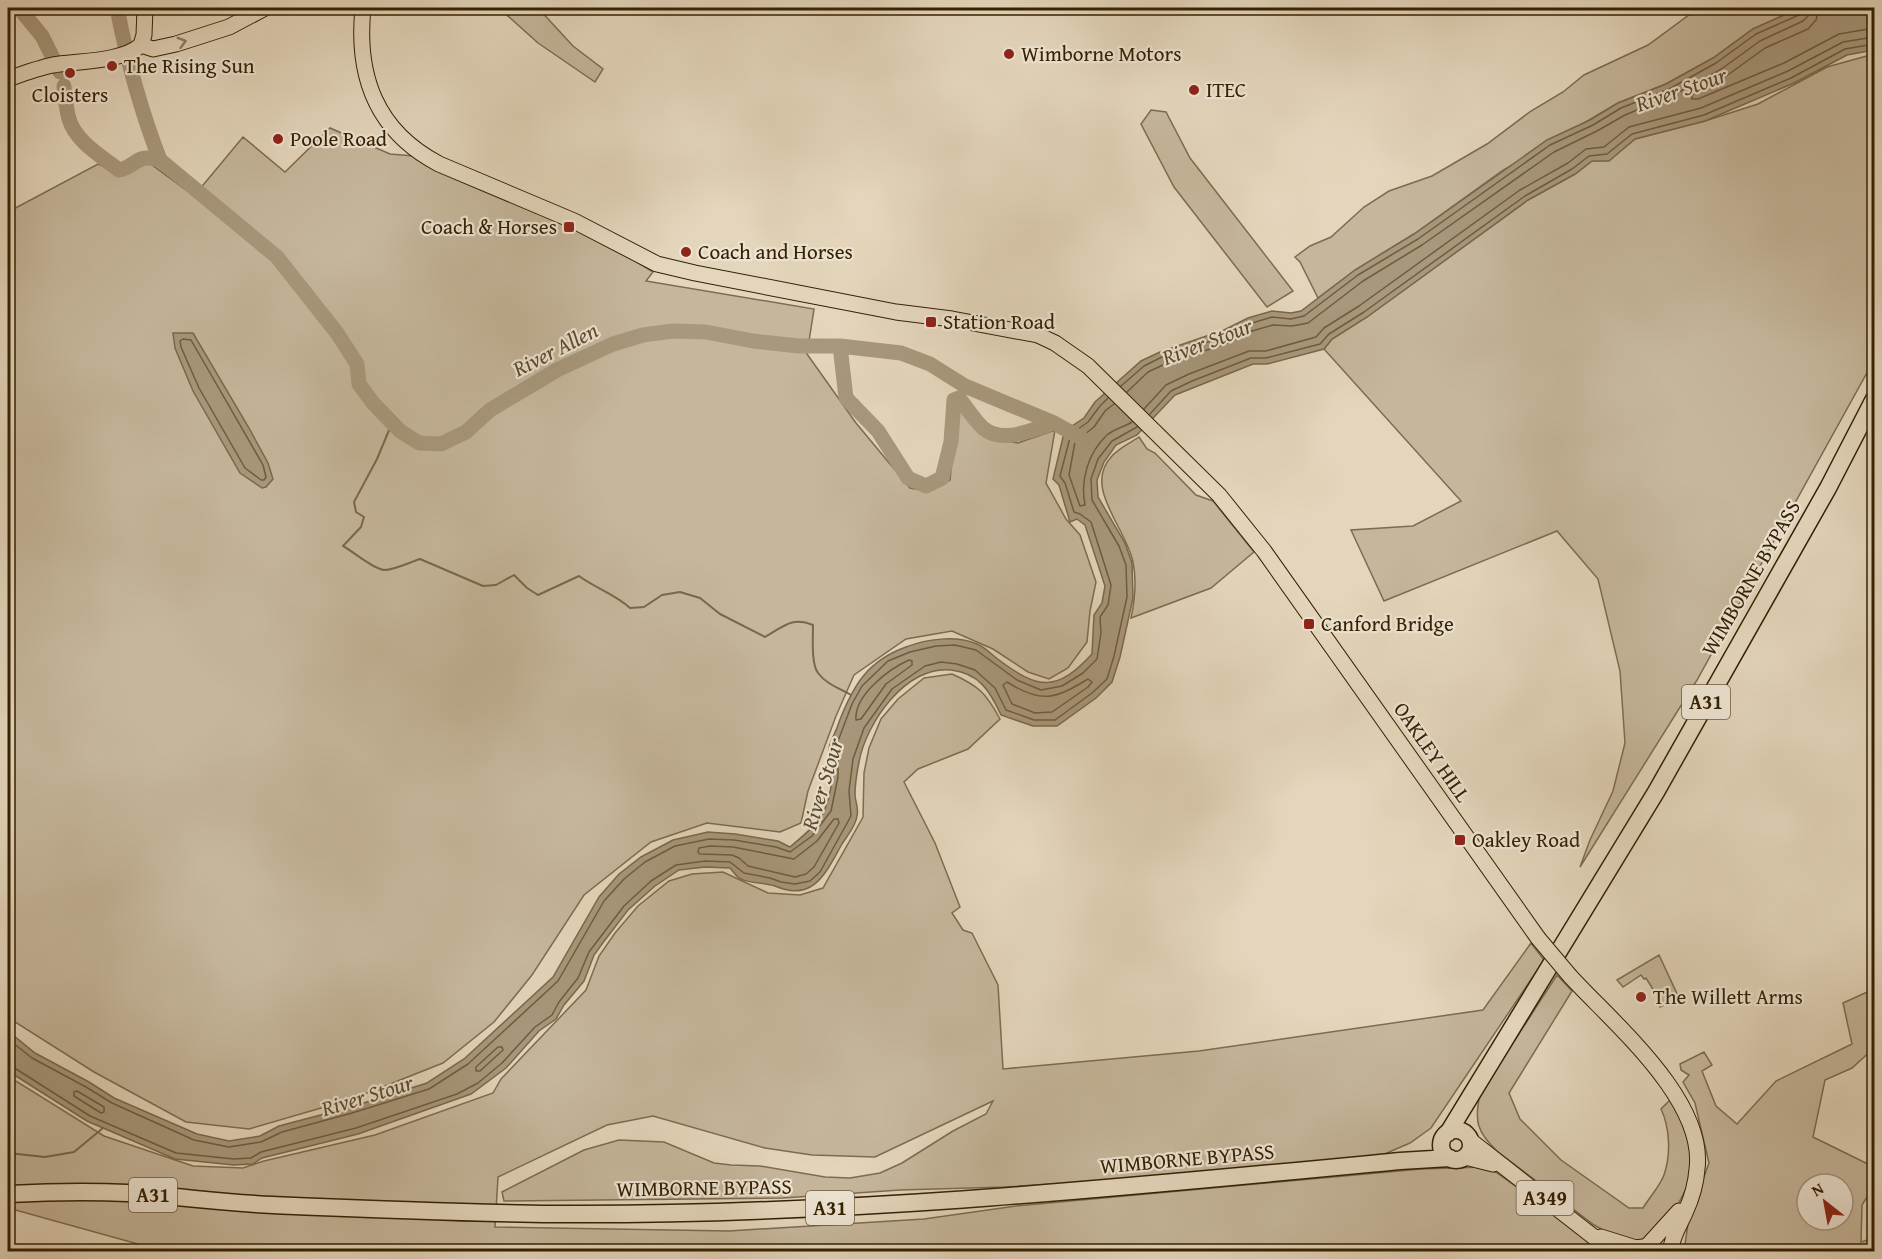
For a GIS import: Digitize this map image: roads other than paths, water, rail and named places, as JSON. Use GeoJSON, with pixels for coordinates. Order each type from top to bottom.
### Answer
{"type":"FeatureCollection","features":[{"type":"Feature","properties":{"kind":"highway","name":"WIMBORNE BYPASS"},"geometry":{"type":"LineString","coordinates":[[1400,1161],[1420,1154],[1446,1134],[1477,1086],[1656,792],[1828,488],[1875,399]]}},
{"type":"Feature","properties":{"kind":"highway","name":"WIMBORNE BYPASS"},"geometry":{"type":"LineString","coordinates":[[8,1194],[124,1193],[299,1206],[556,1214],[830,1208],[1057,1194],[1400,1161],[1464,1149],[1477,1086]]}},
{"type":"Feature","properties":{"kind":"highway"},"geometry":{"type":"LineString","coordinates":[[1462,1131],[1464,1149],[1442,1149],[1446,1134],[1462,1131]]}},
{"type":"Feature","properties":{"kind":"main road"},"geometry":{"type":"LineString","coordinates":[[137,48],[144,35],[145,8]]}},
{"type":"Feature","properties":{"kind":"main road"},"geometry":{"type":"LineString","coordinates":[[8,79],[60,64],[93,62],[137,48],[153,49],[214,33],[265,8]]}},
{"type":"Feature","properties":{"kind":"main road","name":"OAKLEY HILL"},"geometry":{"type":"LineString","coordinates":[[363,8],[361,49],[365,73],[377,102],[387,119],[406,141],[426,158],[574,221],[657,264],[884,310],[1032,333],[1055,343],[1088,366],[1219,495],[1290,586],[1538,938],[1570,976],[1653,1063],[1674,1091],[1683,1108],[1696,1149],[1698,1167],[1694,1185],[1669,1251]]}},
{"type":"Feature","properties":{"kind":"main road","name":"A349"},"geometry":{"type":"LineString","coordinates":[[1464,1149],[1504,1168],[1614,1251]]}},
{"type":"Feature","properties":{"kind":"main road","name":"OAKLEY HILL"},"geometry":{"type":"LineString","coordinates":[[1644,1248],[1675,1216],[1694,1185]]}},
{"type":"Feature","properties":{"kind":"main road","name":"A349"},"geometry":{"type":"LineString","coordinates":[[1585,1229],[1622,1244],[1644,1248]]}},
{"type":"Feature","properties":{"kind":"main road"},"geometry":{"type":"LineString","coordinates":[[1644,1248],[1659,1245],[1669,1251]]}},
{"type":"Feature","properties":{"kind":"water","name":"River Stour"},"geometry":{"type":"Polygon","coordinates":[[[1800,8],[1874,8],[1874,50],[1847,55],[1794,83],[1705,121],[1635,139],[1609,161],[1592,161],[1575,174],[1528,200],[1367,317],[1332,339],[1324,349],[1267,364],[1253,364],[1175,395],[1137,435],[1116,445],[1104,462],[1097,480],[1098,497],[1125,543],[1132,563],[1133,598],[1112,682],[1096,698],[1057,726],[1033,726],[1001,715],[988,691],[969,675],[951,670],[934,671],[919,677],[891,700],[879,714],[870,730],[863,747],[857,774],[855,794],[858,811],[856,820],[830,865],[817,882],[800,891],[788,890],[743,880],[730,868],[705,867],[679,870],[655,886],[628,910],[594,955],[584,981],[564,1005],[556,1019],[539,1031],[506,1068],[471,1094],[358,1134],[262,1158],[253,1164],[234,1165],[175,1159],[87,1121],[8,1071],[8,1031],[35,1053],[114,1098],[197,1134],[229,1141],[260,1136],[279,1126],[351,1107],[427,1083],[464,1059],[553,977],[599,897],[619,874],[641,857],[673,840],[708,832],[778,841],[790,847],[806,833],[820,818],[828,801],[832,772],[829,748],[844,709],[863,676],[881,660],[906,647],[923,642],[941,639],[968,641],[980,645],[1025,677],[1047,682],[1058,681],[1068,675],[1092,654],[1094,615],[1102,603],[1105,586],[1085,525],[1077,519],[1070,522],[1059,485],[1053,479],[1066,430],[1084,418],[1095,402],[1141,361],[1224,330],[1248,318],[1272,311],[1291,313],[1301,311],[1355,270],[1414,234],[1547,140],[1590,120],[1618,103],[1666,84],[1713,58],[1753,29],[1800,8]]]}},
{"type":"Feature","properties":{"kind":"water"},"geometry":{"type":"Polygon","coordinates":[[[173,333],[193,333],[268,463],[273,479],[266,487],[262,488],[240,473],[193,391],[175,348],[173,333]]]}},
{"type":"Feature","properties":{"kind":"waterway"},"geometry":{"type":"LineString","coordinates":[[19,8],[42,36],[60,72]]}},
{"type":"Feature","properties":{"kind":"waterway"},"geometry":{"type":"LineString","coordinates":[[117,8],[135,85],[160,160]]}},
{"type":"Feature","properties":{"kind":"waterway","name":"River Allen"},"geometry":{"type":"LineString","coordinates":[[64,86],[67,111],[72,127],[83,142],[97,154],[119,170],[141,159],[160,160],[277,257],[337,333],[357,364],[359,384],[373,403],[400,431],[419,443],[441,444],[466,432],[490,410],[557,370],[613,344],[643,335],[673,331],[706,332],[753,341],[799,346],[840,346],[901,353],[930,364],[965,386],[1054,423],[1083,439]]}},
{"type":"Feature","properties":{"kind":"waterway"},"geometry":{"type":"LineString","coordinates":[[840,346],[846,398],[878,431],[908,478],[926,486],[942,478],[951,442],[954,400],[959,398],[983,428],[991,433],[1018,434],[1054,423]]}},
{"type":"Feature","properties":{"kind":"waterway"},"geometry":{"type":"LineString","coordinates":[[392,423],[377,459],[354,502],[356,512],[364,517],[361,527],[343,546],[369,564],[388,570],[420,559],[483,586],[496,585],[514,575],[538,595],[579,576],[630,608],[644,607],[662,595],[680,592],[700,598],[720,614],[765,637],[793,622],[806,623],[813,625],[813,657],[818,673],[829,683],[851,695]]}},
{"type":"Feature","properties":{"kind":"waterway"},"geometry":{"type":"LineString","coordinates":[[8,1153],[45,1157],[74,1152],[103,1128]]}},
{"type":"Feature","properties":{"kind":"place","name":"Wimborne Motors"},"geometry":{"type":"Point","coordinates":[1009,54]}},
{"type":"Feature","properties":{"kind":"place","name":"The Rising Sun"},"geometry":{"type":"Point","coordinates":[112,66]}},
{"type":"Feature","properties":{"kind":"place","name":"Cloisters"},"geometry":{"type":"Point","coordinates":[70,73]}},
{"type":"Feature","properties":{"kind":"place","name":"ITEC"},"geometry":{"type":"Point","coordinates":[1194,90]}},
{"type":"Feature","properties":{"kind":"place","name":"Poole Road"},"geometry":{"type":"Point","coordinates":[278,139]}},
{"type":"Feature","properties":{"kind":"place","name":"Coach & Horses"},"geometry":{"type":"Point","coordinates":[569,227]}},
{"type":"Feature","properties":{"kind":"place","name":"Coach and Horses"},"geometry":{"type":"Point","coordinates":[686,252]}},
{"type":"Feature","properties":{"kind":"place","name":"Station Road"},"geometry":{"type":"Point","coordinates":[931,322]}},
{"type":"Feature","properties":{"kind":"place","name":"Canford Bridge"},"geometry":{"type":"Point","coordinates":[1309,624]}},
{"type":"Feature","properties":{"kind":"place","name":"Oakley Road"},"geometry":{"type":"Point","coordinates":[1460,840]}},
{"type":"Feature","properties":{"kind":"place","name":"The Willett Arms"},"geometry":{"type":"Point","coordinates":[1641,997]}}]}
